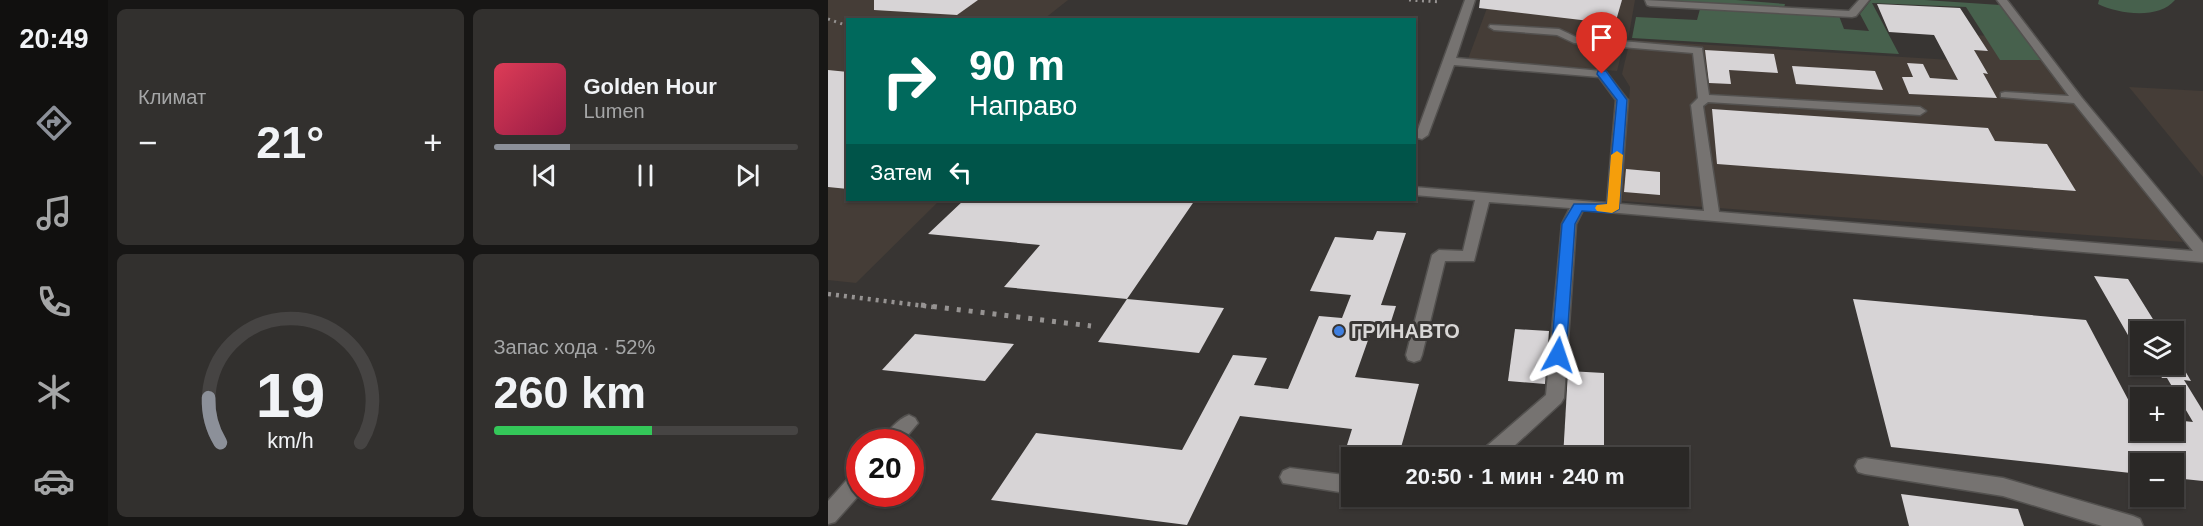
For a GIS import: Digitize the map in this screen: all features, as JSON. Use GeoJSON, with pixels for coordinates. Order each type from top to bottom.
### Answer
{"type":"FeatureCollection","features":[{"type":"Feature","properties":{"kind":"street"},"geometry":{"type":"LineString","coordinates":[[1422,135],[1470,0]]}},
{"type":"Feature","properties":{"kind":"street"},"geometry":{"type":"LineString","coordinates":[[1650,0],[1650,3],[1852,14]]}},
{"type":"Feature","properties":{"kind":"street"},"geometry":{"type":"LineString","coordinates":[[1852,14],[1864,0]]}},
{"type":"Feature","properties":{"kind":"street"},"geometry":{"type":"LineString","coordinates":[[2001,0],[2203,255]]}},
{"type":"Feature","properties":{"kind":"street"},"geometry":{"type":"LineString","coordinates":[[1852,14],[1857,26]]}},
{"type":"Feature","properties":{"kind":"street"},"geometry":{"type":"LineString","coordinates":[[1494,27],[1559,33],[1574,40],[1698,50],[1704,99]]}},
{"type":"Feature","properties":{"kind":"street"},"geometry":{"type":"LineString","coordinates":[[1449,61],[1602,74],[1622,100],[1612,209]]}},
{"type":"Feature","properties":{"kind":"street"},"geometry":{"type":"LineString","coordinates":[[2006,95],[2078,100]]}},
{"type":"Feature","properties":{"kind":"street"},"geometry":{"type":"LineString","coordinates":[[1712,215],[1697,105],[1704,99],[1715,97],[1920,111]]}},
{"type":"Feature","properties":{"kind":"street"},"geometry":{"type":"LineString","coordinates":[[1416,191],[1612,209],[2203,255]]}},
{"type":"Feature","properties":{"kind":"street"},"geometry":{"type":"LineString","coordinates":[[1414,355],[1439,255],[1469,257],[1483,197]]}},
{"type":"Feature","properties":{"kind":"street"},"geometry":{"type":"LineString","coordinates":[[1500,447],[1555,399],[1569,224],[1578,206]]}},
{"type":"Feature","properties":{"kind":"street"},"geometry":{"type":"LineString","coordinates":[[903,429],[909,423]]}},
{"type":"Feature","properties":{"kind":"street"},"geometry":{"type":"LineString","coordinates":[[1865,466],[2003,487],[2133,526]]}},
{"type":"Feature","properties":{"kind":"street"},"geometry":{"type":"LineString","coordinates":[[1290,477],[1341,484]]}},
{"type":"Feature","properties":{"kind":"street"},"geometry":{"type":"LineString","coordinates":[[828,515],[846,495]]}},
{"type":"Feature","properties":{"kind":"shaded area"},"geometry":{"type":"Polygon","coordinates":[[[828,0],[1068,0],[1045,18],[846,18],[846,201],[939,201],[856,283],[828,280],[828,0]]]}},
{"type":"Feature","properties":{"kind":"shaded area"},"geometry":{"type":"Polygon","coordinates":[[[1490,0],[1635,0],[1628,40],[1623,47],[1617,71],[1468,59],[1490,0]]]}},
{"type":"Feature","properties":{"kind":"shaded area"},"geometry":{"type":"Polygon","coordinates":[[[1939,34],[2027,37],[2183,242],[1622,201],[1630,87],[1622,74],[1630,40],[1951,60],[1939,34]]]}},
{"type":"Feature","properties":{"kind":"shaded area"},"geometry":{"type":"Polygon","coordinates":[[[2129,87],[2203,91],[2203,177],[2129,87]]]}},
{"type":"Feature","properties":{"kind":"green space"},"geometry":{"type":"Polygon","coordinates":[[[1654,0],[1736,0],[1785,4],[1784,8],[1654,0]]]}},
{"type":"Feature","properties":{"kind":"green space"},"geometry":{"type":"Polygon","coordinates":[[[1871,0],[1925,0],[2000,5],[2042,60],[2000,60],[1966,7],[1872,3],[1899,54],[1632,38],[1636,17],[1697,20],[1700,9],[1839,16],[1844,29],[1869,31],[1860,14],[1871,0]]]}},
{"type":"Feature","properties":{"kind":"green space"},"geometry":{"type":"Polygon","coordinates":[[[2099,0],[2175,0],[2159,10],[2138,13],[2107,8],[2098,4],[2099,0]]]}},
{"type":"Feature","properties":{"kind":"building"},"geometry":{"type":"Polygon","coordinates":[[[874,0],[978,0],[957,15],[874,10],[874,0]]]}},
{"type":"Feature","properties":{"kind":"building"},"geometry":{"type":"Polygon","coordinates":[[[1480,0],[1622,0],[1615,24],[1479,8],[1480,0]]]}},
{"type":"Feature","properties":{"kind":"building"},"geometry":{"type":"Polygon","coordinates":[[[1877,4],[1960,8],[1988,51],[1974,50],[1988,74],[1983,73],[1997,98],[1909,94],[1902,77],[1913,77],[1907,63],[1923,64],[1930,78],[1958,80],[1934,35],[1889,32],[1877,4]]]}},
{"type":"Feature","properties":{"kind":"building"},"geometry":{"type":"Polygon","coordinates":[[[1705,50],[1774,54],[1778,73],[1729,70],[1731,84],[1709,83],[1705,50]]]}},
{"type":"Feature","properties":{"kind":"building"},"geometry":{"type":"Polygon","coordinates":[[[1792,66],[1875,71],[1883,90],[1796,84],[1792,66]]]}},
{"type":"Feature","properties":{"kind":"building"},"geometry":{"type":"Polygon","coordinates":[[[828,70],[846,72],[846,189],[828,187],[828,70]]]}},
{"type":"Feature","properties":{"kind":"building"},"geometry":{"type":"Polygon","coordinates":[[[1712,109],[1988,128],[1995,141],[2047,144],[2076,191],[1717,164],[1712,109]]]}},
{"type":"Feature","properties":{"kind":"building"},"geometry":{"type":"Polygon","coordinates":[[[1626,169],[1660,172],[1660,195],[1624,192],[1626,169]]]}},
{"type":"Feature","properties":{"kind":"building"},"geometry":{"type":"Polygon","coordinates":[[[963,201],[1194,201],[1127,299],[1004,287],[1040,245],[928,234],[963,201]]]}},
{"type":"Feature","properties":{"kind":"building"},"geometry":{"type":"Polygon","coordinates":[[[1377,231],[1406,233],[1381,305],[1396,306],[1388,331],[1372,329],[1355,377],[1419,384],[1401,447],[1346,447],[1352,429],[1240,416],[1187,525],[991,500],[1036,433],[1182,450],[1233,355],[1267,358],[1254,385],[1288,389],[1319,316],[1342,318],[1351,295],[1310,291],[1335,237],[1373,240],[1377,231]]]}},
{"type":"Feature","properties":{"kind":"building"},"geometry":{"type":"Polygon","coordinates":[[[2094,276],[2128,279],[2154,321],[2130,321],[2130,339],[2094,276]]]}},
{"type":"Feature","properties":{"kind":"building"},"geometry":{"type":"Polygon","coordinates":[[[1127,299],[1224,308],[1199,353],[1098,342],[1127,299]]]}},
{"type":"Feature","properties":{"kind":"building"},"geometry":{"type":"Polygon","coordinates":[[[1853,299],[2086,320],[2130,403],[2130,441],[2184,441],[2184,421],[2193,422],[2184,407],[2184,387],[2172,387],[2167,378],[2162,378],[2160,375],[2184,375],[2184,369],[2191,381],[2184,380],[2203,411],[2203,481],[2184,479],[2184,453],[2130,453],[2130,473],[1891,447],[1853,299]]]}},
{"type":"Feature","properties":{"kind":"building"},"geometry":{"type":"Polygon","coordinates":[[[1515,329],[1549,331],[1545,384],[1508,381],[1515,329]]]}},
{"type":"Feature","properties":{"kind":"building"},"geometry":{"type":"Polygon","coordinates":[[[915,334],[1014,344],[985,381],[882,370],[915,334]]]}},
{"type":"Feature","properties":{"kind":"building"},"geometry":{"type":"Polygon","coordinates":[[[1568,371],[1604,373],[1604,447],[1564,447],[1568,371]]]}},
{"type":"Feature","properties":{"kind":"building"},"geometry":{"type":"Polygon","coordinates":[[[1901,494],[2018,509],[2024,526],[1909,526],[1901,494]]]}},
{"type":"Feature","properties":{"kind":"railway"},"geometry":{"type":"LineString","coordinates":[[1409,0],[1441,2]]}},
{"type":"Feature","properties":{"kind":"railway"},"geometry":{"type":"LineString","coordinates":[[828,19],[846,25]]}},
{"type":"Feature","properties":{"kind":"railway"},"geometry":{"type":"LineString","coordinates":[[828,294],[933,307]]}},
{"type":"Feature","properties":{"kind":"railway"},"geometry":{"type":"LineString","coordinates":[[921,305],[1091,326]]}},
{"type":"Feature","properties":{"kind":"slow traffic"},"geometry":{"type":"LineString","coordinates":[[1601,208],[1612,209],[1617,155]]}},
{"type":"Feature","properties":{"kind":"place","name":"ГРИНАВТО"},"geometry":{"type":"Point","coordinates":[1339,331]}},
{"type":"Feature","properties":{"kind":"route"},"geometry":{"type":"LineString","coordinates":[[1558,355],[1569,224],[1578,206],[1612,209],[1622,100],[1602,74]]}}]}
